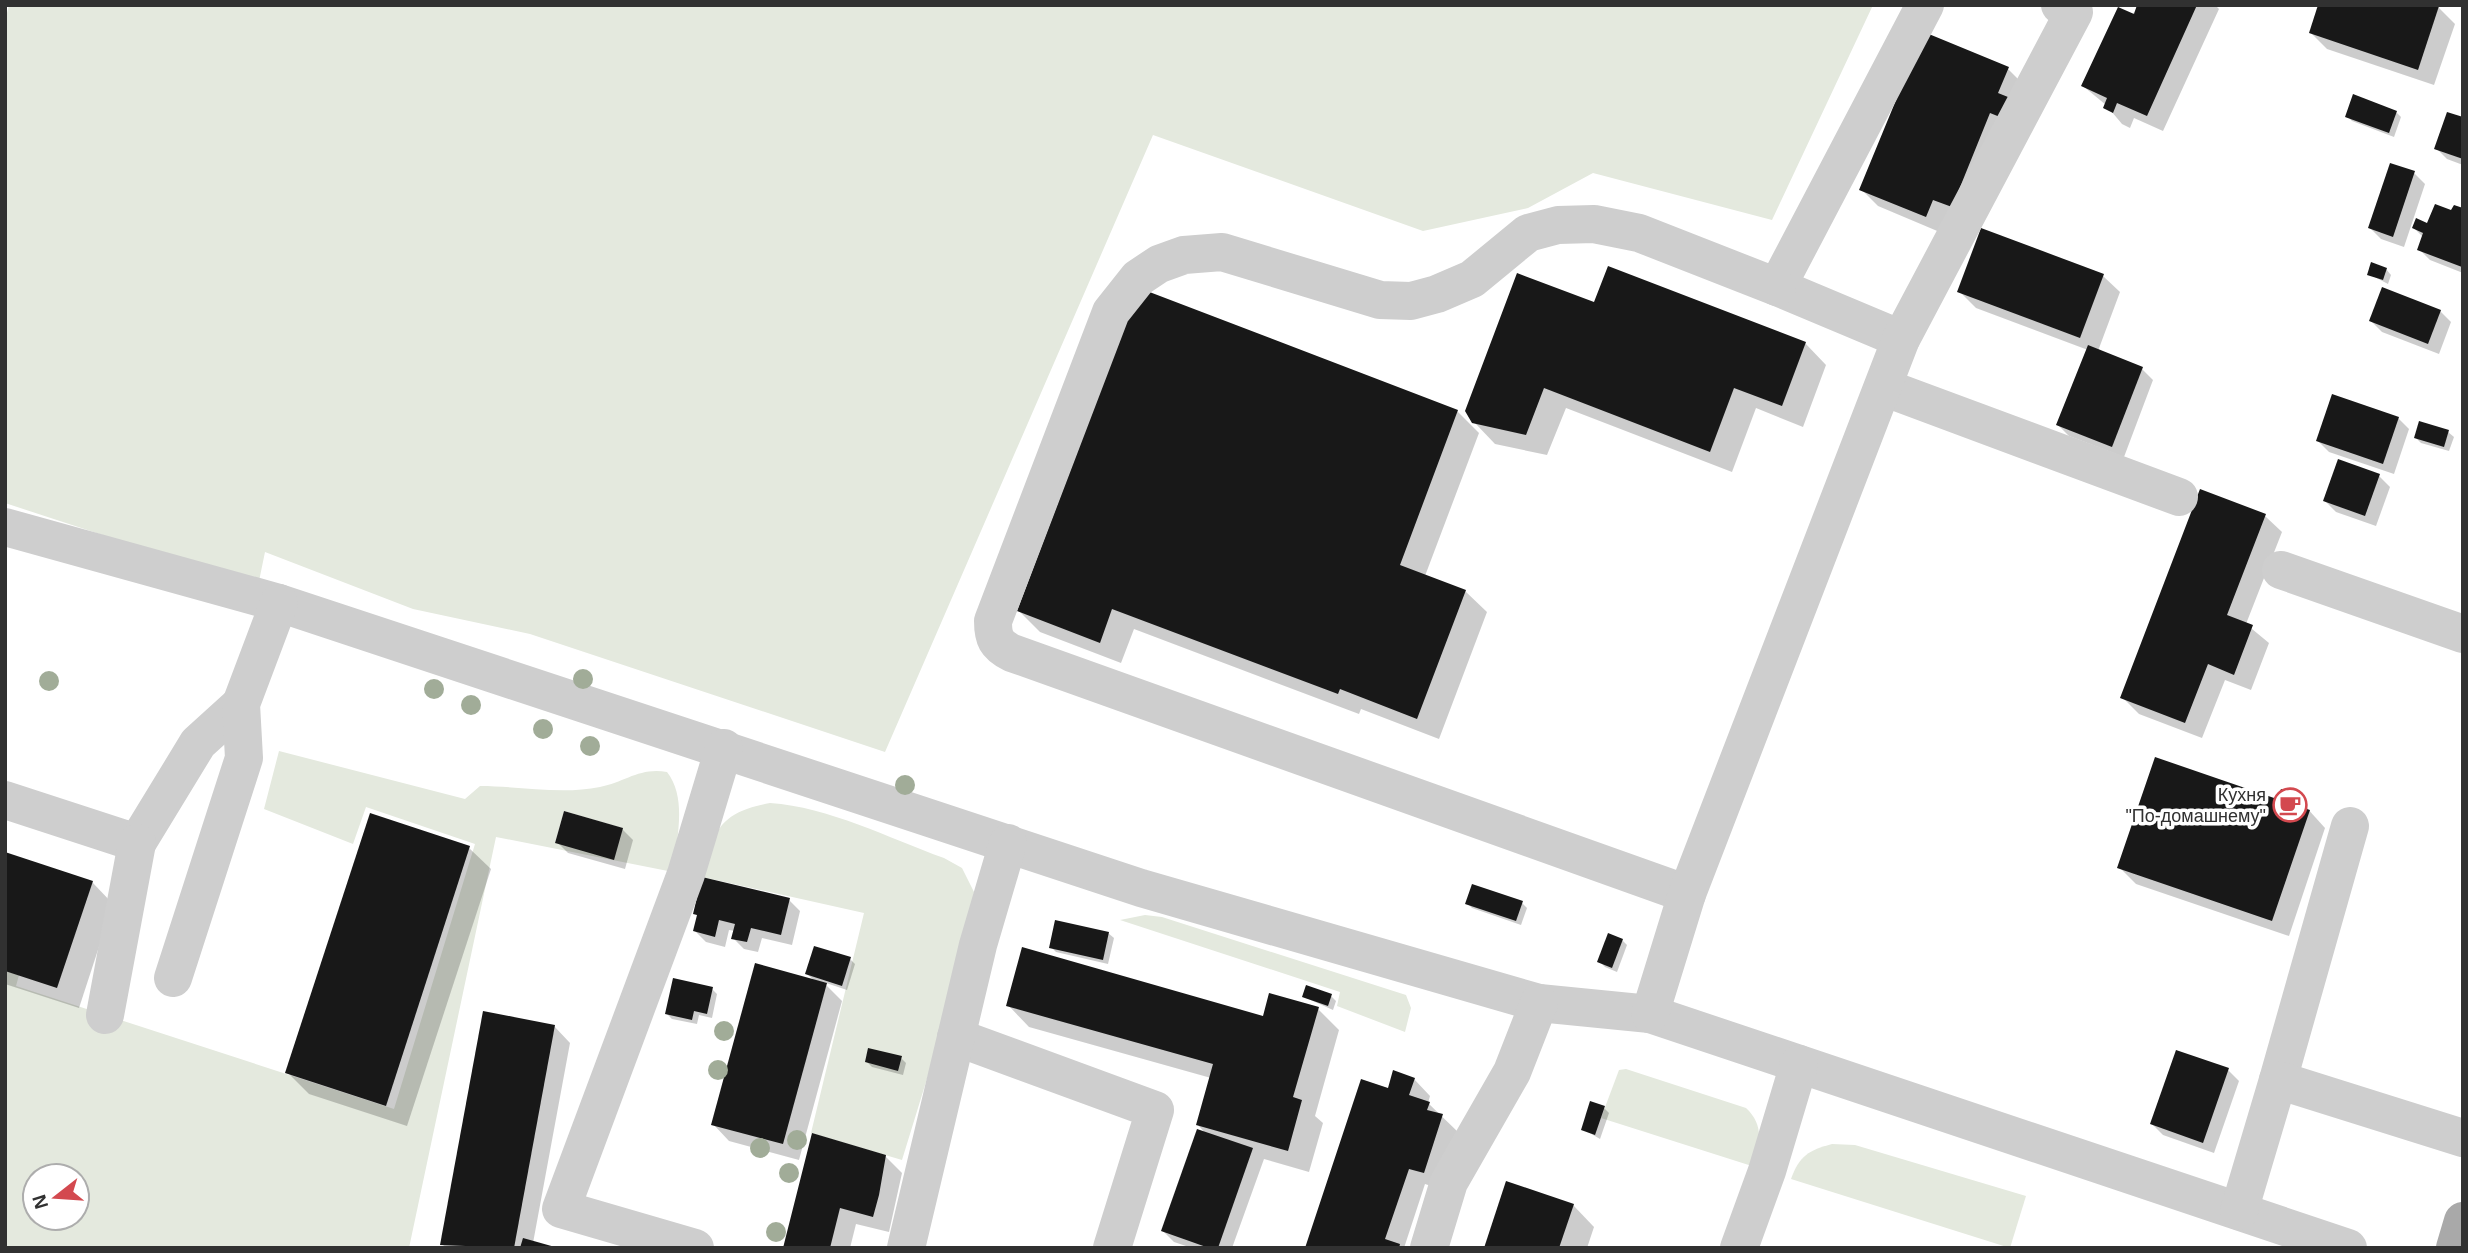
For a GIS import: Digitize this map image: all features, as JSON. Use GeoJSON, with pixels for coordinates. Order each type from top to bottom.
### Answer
{"type":"FeatureCollection","features":[{"type":"Feature","properties":{"kind":"main road"},"geometry":{"type":"LineString","coordinates":[[2455,1248],[2463,1221]]}},
{"type":"Feature","properties":{"kind":"street"},"geometry":{"type":"LineString","coordinates":[[1777,288],[1925,5]]}},
{"type":"Feature","properties":{"kind":"street"},"geometry":{"type":"LineString","coordinates":[[1650,1014],[1687,894],[1901,338],[2071,7]]}},
{"type":"Feature","properties":{"kind":"street"},"geometry":{"type":"LineString","coordinates":[[1687,894],[1000,647],[993,637],[993,621],[1111,312],[1138,278],[1159,264],[1184,255],[1222,252],[1380,300],[1411,300],[1437,294],[1472,279],[1528,233],[1558,225],[1594,224],[1639,233],[1901,338]]}},
{"type":"Feature","properties":{"kind":"street"},"geometry":{"type":"LineString","coordinates":[[1883,387],[2179,497]]}},
{"type":"Feature","properties":{"kind":"street"},"geometry":{"type":"LineString","coordinates":[[5,527],[279,603],[1141,888],[1539,1003],[1650,1014],[1799,1064],[2257,1227],[2348,1248]]}},
{"type":"Feature","properties":{"kind":"street"},"geometry":{"type":"LineString","coordinates":[[2281,570],[2463,634]]}},
{"type":"Feature","properties":{"kind":"street"},"geometry":{"type":"LineString","coordinates":[[173,978],[244,758],[241,704],[279,603]]}},
{"type":"Feature","properties":{"kind":"street"},"geometry":{"type":"LineString","coordinates":[[105,1015],[137,843],[198,743],[207,732],[241,704]]}},
{"type":"Feature","properties":{"kind":"street"},"geometry":{"type":"LineString","coordinates":[[695,1248],[561,1209],[686,874],[724,748]]}},
{"type":"Feature","properties":{"kind":"street"},"geometry":{"type":"LineString","coordinates":[[5,800],[137,843]]}},
{"type":"Feature","properties":{"kind":"street"},"geometry":{"type":"LineString","coordinates":[[2257,1227],[2278,1080],[2350,825]]}},
{"type":"Feature","properties":{"kind":"street"},"geometry":{"type":"LineString","coordinates":[[906,1248],[978,944],[1008,843]]}},
{"type":"Feature","properties":{"kind":"street"},"geometry":{"type":"LineString","coordinates":[[1429,1248],[1449,1182],[1512,1072],[1539,1003]]}},
{"type":"Feature","properties":{"kind":"street"},"geometry":{"type":"LineString","coordinates":[[956,1037],[1154,1110],[1112,1248]]}},
{"type":"Feature","properties":{"kind":"street"},"geometry":{"type":"LineString","coordinates":[[1739,1248],[1767,1171],[1799,1064]]}},
{"type":"Feature","properties":{"kind":"street"},"geometry":{"type":"LineString","coordinates":[[2278,1080],[2463,1138]]}},
{"type":"Feature","properties":{"kind":"shaded area"},"geometry":{"type":"Polygon","coordinates":[[[9,5],[1873,5],[1772,220],[1593,173],[1528,208],[1423,231],[1153,135],[885,752],[530,634],[413,609],[265,552],[258,586],[5,503],[5,21],[9,5]]]}},
{"type":"Feature","properties":{"kind":"shaded area"},"geometry":{"type":"Polygon","coordinates":[[[279,751],[465,799],[480,786],[585,789],[609,785],[641,773],[667,772],[673,783],[679,807],[673,872],[496,837],[409,1248],[5,1248],[5,971],[19,975],[16,986],[394,1109],[475,844],[366,807],[353,844],[264,809],[279,751]],[[564,811],[555,843],[622,828],[564,811]]]}},
{"type":"Feature","properties":{"kind":"shaded area"},"geometry":{"type":"Polygon","coordinates":[[[770,803],[814,810],[858,824],[944,858],[962,868],[974,892],[969,942],[902,1160],[811,1133],[864,913],[702,877],[715,836],[721,826],[739,812],[770,803]]]}},
{"type":"Feature","properties":{"kind":"shaded area"},"geometry":{"type":"Polygon","coordinates":[[[1145,915],[1162,917],[1406,995],[1411,1008],[1405,1032],[1337,1006],[1340,992],[1120,920],[1145,915]]]}},
{"type":"Feature","properties":{"kind":"shaded area"},"geometry":{"type":"Polygon","coordinates":[[[1626,1069],[1746,1108],[1758,1128],[1759,1143],[1755,1167],[1601,1118],[1619,1070],[1626,1069]]]}},
{"type":"Feature","properties":{"kind":"shaded area"},"geometry":{"type":"Polygon","coordinates":[[[1832,1144],[1855,1145],[2026,1196],[2010,1248],[1791,1179],[1801,1159],[1832,1144]]]}},
{"type":"Feature","properties":{"kind":"building"},"geometry":{"type":"Polygon","coordinates":[[[2137,5],[2197,5],[2147,116],[2117,103],[2113,113],[2103,108],[2107,98],[2081,86],[2118,7],[2134,14],[2137,5]]]}},
{"type":"Feature","properties":{"kind":"building"},"geometry":{"type":"Polygon","coordinates":[[[2318,5],[2439,6],[2418,70],[2309,33],[2318,5]]]}},
{"type":"Feature","properties":{"kind":"building"},"geometry":{"type":"Polygon","coordinates":[[[1924,32],[2009,67],[1998,93],[2013,99],[2005,119],[1990,113],[1952,207],[1933,200],[1926,217],[1859,190],[1924,32]]]}},
{"type":"Feature","properties":{"kind":"building"},"geometry":{"type":"Polygon","coordinates":[[[2353,94],[2397,111],[2389,133],[2345,117],[2353,94]]]}},
{"type":"Feature","properties":{"kind":"building"},"geometry":{"type":"Polygon","coordinates":[[[2447,112],[2463,117],[2463,159],[2434,149],[2447,112]]]}},
{"type":"Feature","properties":{"kind":"building"},"geometry":{"type":"Polygon","coordinates":[[[2390,163],[2415,171],[2393,237],[2368,228],[2390,163]]]}},
{"type":"Feature","properties":{"kind":"building"},"geometry":{"type":"Polygon","coordinates":[[[2435,204],[2451,210],[2454,205],[2463,208],[2462,267],[2417,250],[2423,233],[2412,228],[2416,218],[2427,223],[2435,204]]]}},
{"type":"Feature","properties":{"kind":"building"},"geometry":{"type":"Polygon","coordinates":[[[1981,228],[2104,274],[2080,338],[1957,292],[1981,228]]]}},
{"type":"Feature","properties":{"kind":"building"},"geometry":{"type":"Polygon","coordinates":[[[2371,262],[2387,268],[2383,280],[2367,275],[2371,262]]]}},
{"type":"Feature","properties":{"kind":"building"},"geometry":{"type":"Polygon","coordinates":[[[1608,266],[1806,342],[1782,406],[1734,388],[1710,452],[1544,388],[1526,435],[1472,423],[1465,411],[1517,273],[1594,302],[1608,266]]]}},
{"type":"Feature","properties":{"kind":"building"},"geometry":{"type":"Polygon","coordinates":[[[2382,287],[2441,310],[2428,344],[2369,321],[2382,287]]]}},
{"type":"Feature","properties":{"kind":"building"},"geometry":{"type":"Polygon","coordinates":[[[1139,288],[1458,410],[1400,565],[1466,590],[1417,719],[1340,689],[1338,694],[1112,609],[1100,643],[1017,611],[1139,288]]]}},
{"type":"Feature","properties":{"kind":"building"},"geometry":{"type":"Polygon","coordinates":[[[2088,345],[2143,367],[2112,447],[2056,425],[2088,345]]]}},
{"type":"Feature","properties":{"kind":"building"},"geometry":{"type":"Polygon","coordinates":[[[2332,394],[2399,417],[2383,464],[2316,441],[2332,394]]]}},
{"type":"Feature","properties":{"kind":"building"},"geometry":{"type":"Polygon","coordinates":[[[2419,421],[2449,430],[2444,447],[2414,438],[2419,421]]]}},
{"type":"Feature","properties":{"kind":"building"},"geometry":{"type":"Polygon","coordinates":[[[2338,459],[2380,474],[2365,516],[2323,501],[2338,459]]]}},
{"type":"Feature","properties":{"kind":"building"},"geometry":{"type":"Polygon","coordinates":[[[2200,489],[2266,514],[2227,615],[2253,625],[2234,675],[2208,664],[2185,723],[2120,698],[2200,489]]]}},
{"type":"Feature","properties":{"kind":"building"},"geometry":{"type":"Polygon","coordinates":[[[2155,757],[2277,799],[2281,789],[2297,795],[2294,805],[2310,810],[2272,921],[2117,868],[2155,757]]]}},
{"type":"Feature","properties":{"kind":"building"},"geometry":{"type":"Polygon","coordinates":[[[564,811],[623,828],[614,860],[555,843],[564,811]]]}},
{"type":"Feature","properties":{"kind":"building"},"geometry":{"type":"Polygon","coordinates":[[[370,813],[470,846],[386,1106],[285,1073],[370,813]]]}},
{"type":"Feature","properties":{"kind":"building"},"geometry":{"type":"Polygon","coordinates":[[[5,852],[93,881],[57,988],[5,971],[5,852]]]}},
{"type":"Feature","properties":{"kind":"building"},"geometry":{"type":"Polygon","coordinates":[[[702,877],[790,898],[781,935],[751,928],[747,942],[731,939],[735,924],[719,920],[715,937],[693,931],[697,915],[693,914],[702,877]]]}},
{"type":"Feature","properties":{"kind":"building"},"geometry":{"type":"Polygon","coordinates":[[[1472,884],[1523,901],[1516,921],[1465,904],[1472,884]]]}},
{"type":"Feature","properties":{"kind":"building"},"geometry":{"type":"Polygon","coordinates":[[[1055,920],[1109,932],[1103,960],[1049,948],[1055,920]]]}},
{"type":"Feature","properties":{"kind":"building"},"geometry":{"type":"Polygon","coordinates":[[[1608,933],[1623,939],[1612,968],[1597,962],[1608,933]]]}},
{"type":"Feature","properties":{"kind":"building"},"geometry":{"type":"Polygon","coordinates":[[[814,946],[851,957],[842,986],[805,974],[814,946]]]}},
{"type":"Feature","properties":{"kind":"building"},"geometry":{"type":"Polygon","coordinates":[[[1022,947],[1263,1016],[1269,993],[1319,1007],[1293,1097],[1302,1100],[1288,1151],[1196,1125],[1213,1064],[1006,1006],[1022,947]]]}},
{"type":"Feature","properties":{"kind":"building"},"geometry":{"type":"Polygon","coordinates":[[[755,963],[827,983],[783,1144],[711,1125],[755,963]]]}},
{"type":"Feature","properties":{"kind":"building"},"geometry":{"type":"Polygon","coordinates":[[[673,978],[713,987],[707,1014],[694,1011],[692,1020],[665,1014],[673,978]]]}},
{"type":"Feature","properties":{"kind":"building"},"geometry":{"type":"Polygon","coordinates":[[[1306,985],[1332,994],[1328,1006],[1302,997],[1306,985]]]}},
{"type":"Feature","properties":{"kind":"building"},"geometry":{"type":"Polygon","coordinates":[[[483,1011],[555,1025],[514,1248],[440,1245],[483,1011]]]}},
{"type":"Feature","properties":{"kind":"building"},"geometry":{"type":"Polygon","coordinates":[[[868,1048],[902,1056],[898,1071],[865,1062],[868,1048]]]}},
{"type":"Feature","properties":{"kind":"building"},"geometry":{"type":"Polygon","coordinates":[[[2176,1050],[2229,1068],[2203,1143],[2150,1124],[2176,1050]]]}},
{"type":"Feature","properties":{"kind":"building"},"geometry":{"type":"Polygon","coordinates":[[[1393,1070],[1415,1078],[1409,1095],[1430,1102],[1427,1110],[1443,1114],[1424,1173],[1409,1169],[1385,1239],[1400,1244],[1399,1248],[1305,1248],[1361,1079],[1388,1088],[1393,1070]]]}},
{"type":"Feature","properties":{"kind":"building"},"geometry":{"type":"Polygon","coordinates":[[[1590,1101],[1605,1106],[1595,1135],[1581,1130],[1590,1101]]]}},
{"type":"Feature","properties":{"kind":"building"},"geometry":{"type":"Polygon","coordinates":[[[1197,1129],[1253,1148],[1218,1248],[1209,1248],[1161,1231],[1197,1129]]]}},
{"type":"Feature","properties":{"kind":"building"},"geometry":{"type":"Polygon","coordinates":[[[812,1133],[886,1155],[879,1195],[873,1217],[840,1208],[830,1248],[783,1248],[812,1133]]]}},
{"type":"Feature","properties":{"kind":"building"},"geometry":{"type":"Polygon","coordinates":[[[1506,1181],[1574,1204],[1559,1248],[1484,1248],[1506,1181]]]}},
{"type":"Feature","properties":{"kind":"building"},"geometry":{"type":"Polygon","coordinates":[[[523,1238],[555,1247],[555,1248],[520,1248],[523,1238]]]}},
{"type":"Feature","properties":{"kind":"place","name":"Кухня \"По-домашнему\""},"geometry":{"type":"Point","coordinates":[2290,805]}}]}
